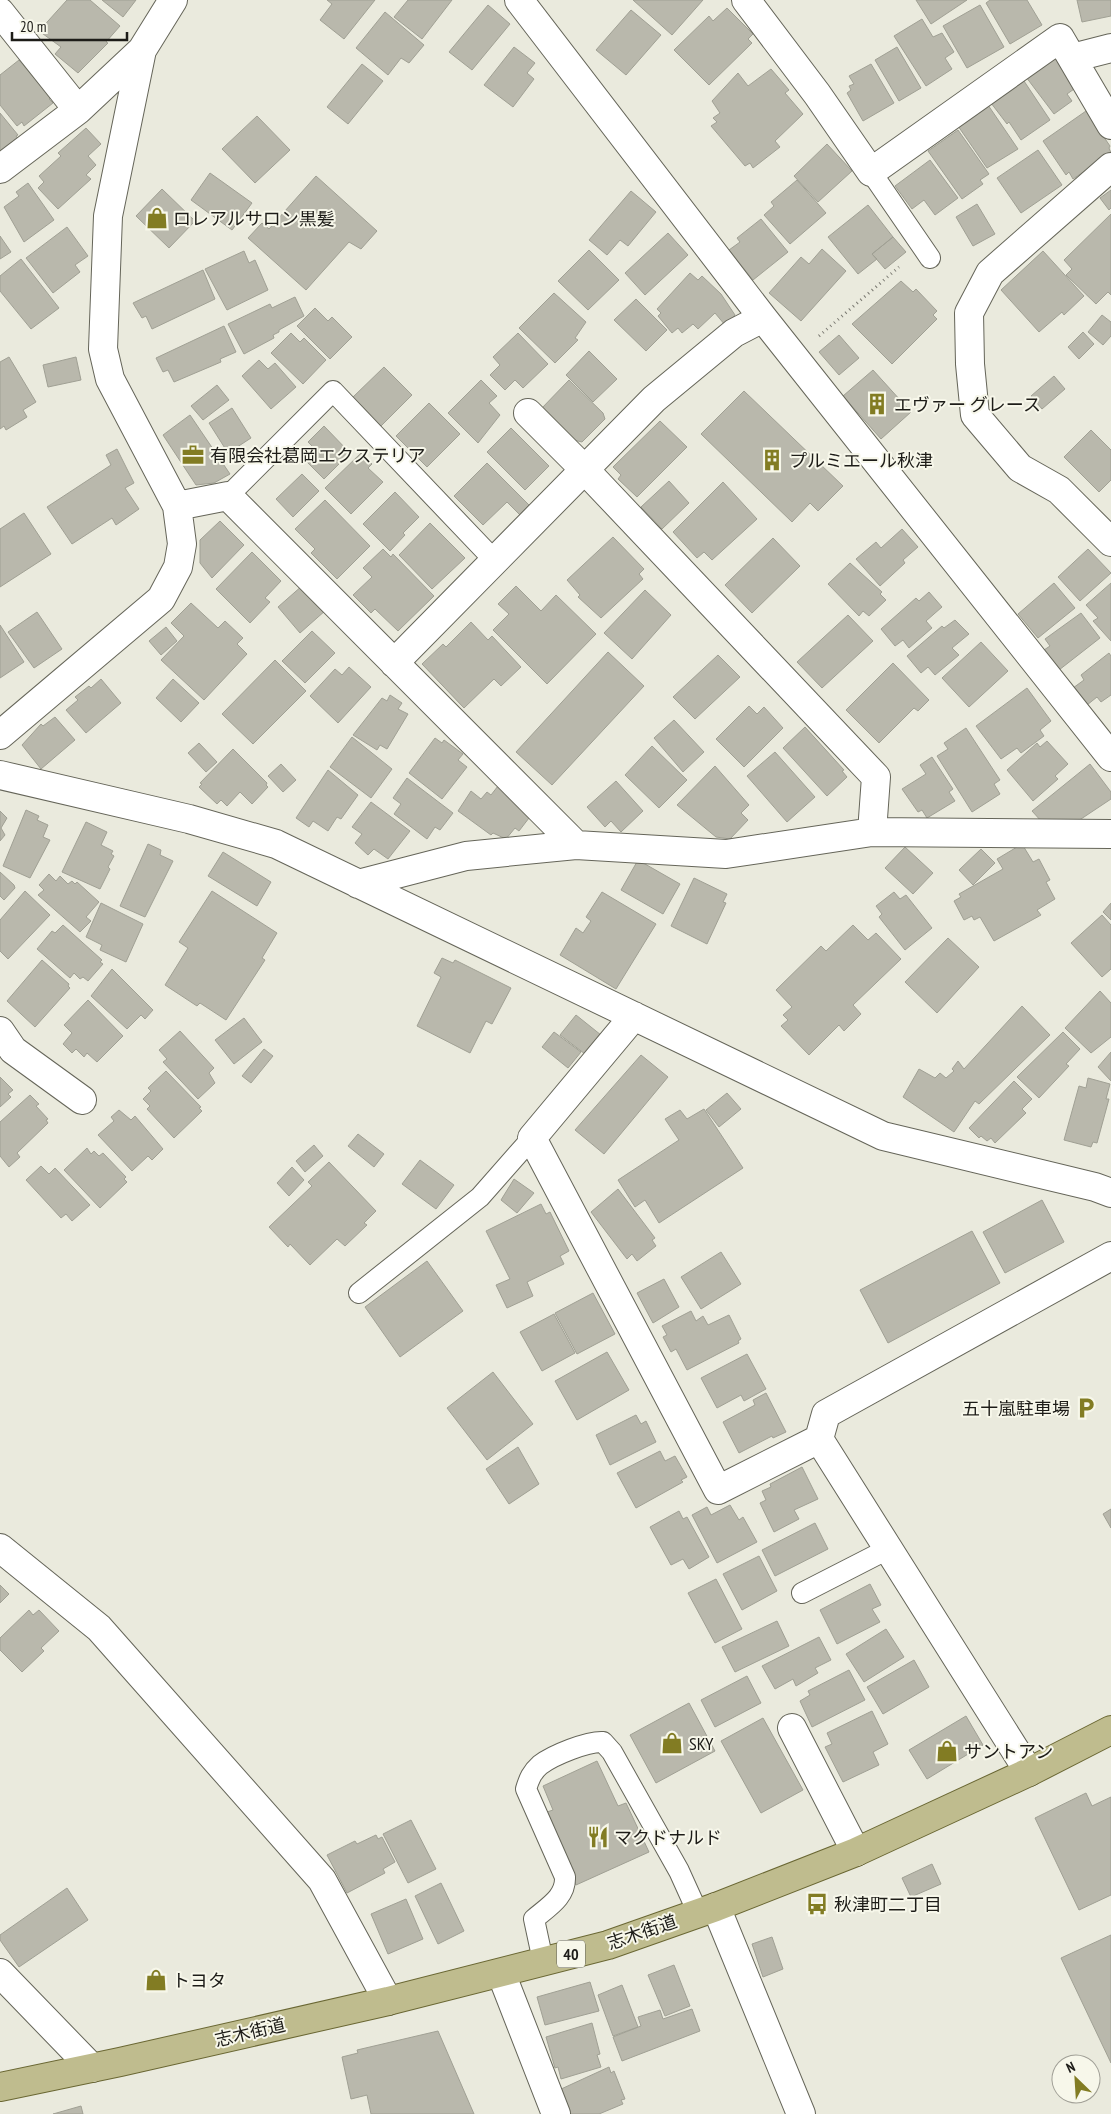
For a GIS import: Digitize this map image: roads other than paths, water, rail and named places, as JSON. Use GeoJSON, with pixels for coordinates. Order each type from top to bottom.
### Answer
{"type":"FeatureCollection","features":[{"type":"Feature","properties":{"kind":"main road","name":"志木街道"},"geometry":{"type":"LineString","coordinates":[[0,2086],[92,2068],[388,2001],[608,1944],[707,1910],[856,1852],[1029,1772],[1111,1730]]}},
{"type":"Feature","properties":{"kind":"street"},"geometry":{"type":"LineString","coordinates":[[0,169],[78,110],[142,50],[173,0]]}},
{"type":"Feature","properties":{"kind":"street"},"geometry":{"type":"LineString","coordinates":[[519,0],[794,358],[1111,757]]}},
{"type":"Feature","properties":{"kind":"street"},"geometry":{"type":"LineString","coordinates":[[746,0],[817,94],[871,172],[1060,38],[1111,125]]}},
{"type":"Feature","properties":{"kind":"street"},"geometry":{"type":"LineString","coordinates":[[0,12],[78,110]]}},
{"type":"Feature","properties":{"kind":"street"},"geometry":{"type":"LineString","coordinates":[[1072,58],[1111,48]]}},
{"type":"Feature","properties":{"kind":"street"},"geometry":{"type":"LineString","coordinates":[[0,735],[161,599],[178,567],[182,544],[177,506],[110,379],[103,349],[108,216],[142,50]]}},
{"type":"Feature","properties":{"kind":"street"},"geometry":{"type":"LineString","coordinates":[[1111,167],[990,273],[970,313],[970,364],[975,414],[1020,468],[1059,490],[1111,542]]}},
{"type":"Feature","properties":{"kind":"street"},"geometry":{"type":"LineString","coordinates":[[394,663],[654,399],[734,334],[763,318]]}},
{"type":"Feature","properties":{"kind":"street"},"geometry":{"type":"LineString","coordinates":[[528,413],[584,468],[876,777],[872,832]]}},
{"type":"Feature","properties":{"kind":"street"},"geometry":{"type":"LineString","coordinates":[[177,506],[228,496],[576,845]]}},
{"type":"Feature","properties":{"kind":"street"},"geometry":{"type":"LineString","coordinates":[[0,775],[189,819],[276,844],[883,1136],[1094,1186],[1111,1193]]}},
{"type":"Feature","properties":{"kind":"street"},"geometry":{"type":"LineString","coordinates":[[358,884],[466,856],[576,845],[726,854],[872,832],[1111,834]]}},
{"type":"Feature","properties":{"kind":"street"},"geometry":{"type":"LineString","coordinates":[[634,1016],[532,1138],[718,1490],[819,1439],[826,1414],[1111,1256]]}},
{"type":"Feature","properties":{"kind":"street"},"geometry":{"type":"LineString","coordinates":[[0,1031],[13,1050],[82,1100]]}},
{"type":"Feature","properties":{"kind":"street"},"geometry":{"type":"LineString","coordinates":[[819,1439],[1029,1772]]}},
{"type":"Feature","properties":{"kind":"street"},"geometry":{"type":"LineString","coordinates":[[0,1548],[99,1628],[322,1880],[388,2001]]}},
{"type":"Feature","properties":{"kind":"street"},"geometry":{"type":"LineString","coordinates":[[792,1728],[856,1852]]}},
{"type":"Feature","properties":{"kind":"street"},"geometry":{"type":"LineString","coordinates":[[707,1910],[800,2114]]}},
{"type":"Feature","properties":{"kind":"street"},"geometry":{"type":"LineString","coordinates":[[0,1973],[92,2068]]}},
{"type":"Feature","properties":{"kind":"street"},"geometry":{"type":"LineString","coordinates":[[501,1973],[556,2114]]}},
{"type":"Feature","properties":{"kind":"lane"},"geometry":{"type":"LineString","coordinates":[[871,172],[926,252]]}},
{"type":"Feature","properties":{"kind":"lane"},"geometry":{"type":"LineString","coordinates":[[228,496],[333,392],[495,561]]}},
{"type":"Feature","properties":{"kind":"lane"},"geometry":{"type":"LineString","coordinates":[[359,1293],[480,1198],[532,1138]]}},
{"type":"Feature","properties":{"kind":"lane"},"geometry":{"type":"LineString","coordinates":[[802,1593],[888,1549]]}},
{"type":"Feature","properties":{"kind":"lane"},"geometry":{"type":"LineString","coordinates":[[543,1961],[534,1919],[562,1894],[566,1887],[565,1878],[526,1789],[530,1776],[541,1764],[594,1741],[604,1742],[612,1752],[679,1871],[707,1910]]}},
{"type":"Feature","properties":{"kind":"place","name":"ロレアルサロン黒髪"},"geometry":{"type":"Point","coordinates":[157,218]}},
{"type":"Feature","properties":{"kind":"place","name":"エヴァー グレース"},"geometry":{"type":"Point","coordinates":[877,404]}},
{"type":"Feature","properties":{"kind":"place","name":"有限会社葛岡エクステリア"},"geometry":{"type":"Point","coordinates":[193,455]}},
{"type":"Feature","properties":{"kind":"place","name":"プルミエール秋津"},"geometry":{"type":"Point","coordinates":[772,460]}},
{"type":"Feature","properties":{"kind":"place","name":"五十嵐駐車場"},"geometry":{"type":"Point","coordinates":[1086,1408]}},
{"type":"Feature","properties":{"kind":"place","name":"SKY"},"geometry":{"type":"Point","coordinates":[672,1743]}},
{"type":"Feature","properties":{"kind":"place","name":"サントアン"},"geometry":{"type":"Point","coordinates":[947,1751]}},
{"type":"Feature","properties":{"kind":"place","name":"マクドナルド"},"geometry":{"type":"Point","coordinates":[598,1837]}},
{"type":"Feature","properties":{"kind":"place","name":"秋津町二丁目"},"geometry":{"type":"Point","coordinates":[817,1904]}},
{"type":"Feature","properties":{"kind":"place","name":"トヨタ"},"geometry":{"type":"Point","coordinates":[156,1980]}}]}
